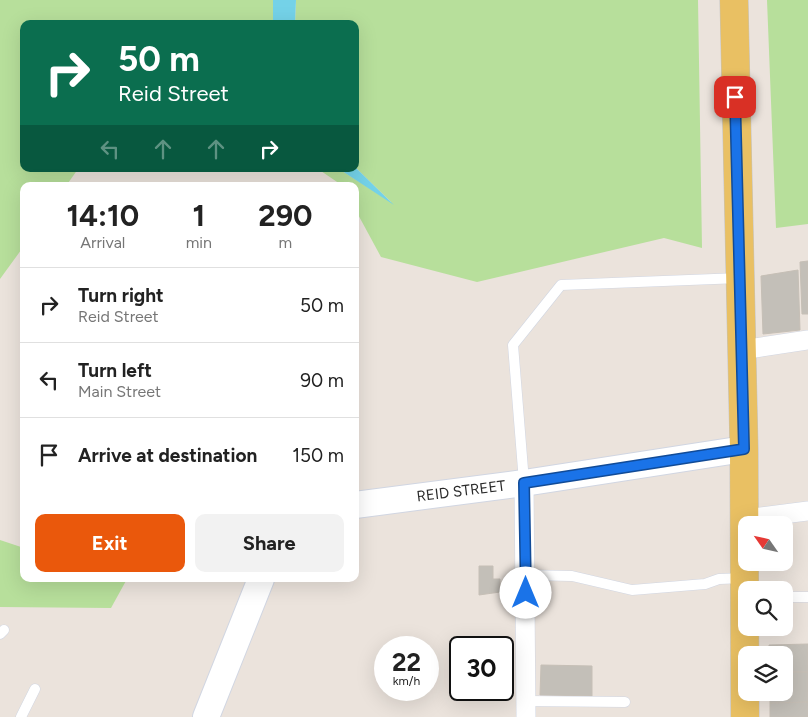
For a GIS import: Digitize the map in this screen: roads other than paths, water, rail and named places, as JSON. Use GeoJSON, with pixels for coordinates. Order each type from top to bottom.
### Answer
{"type":"FeatureCollection","features":[{"type":"Feature","properties":{"kind":"main road"},"geometry":{"type":"LineString","coordinates":[[734,0],[744,516]]}},
{"type":"Feature","properties":{"kind":"main road"},"geometry":{"type":"LineString","coordinates":[[745,636],[745,717]]}},
{"type":"Feature","properties":{"kind":"street"},"geometry":{"type":"LineString","coordinates":[[742,350],[808,340]]}},
{"type":"Feature","properties":{"kind":"street","name":"REID STREET"},"geometry":{"type":"LineString","coordinates":[[359,504],[524,483],[744,449]]}},
{"type":"Feature","properties":{"kind":"street"},"geometry":{"type":"LineString","coordinates":[[524,483],[526,709]]}},
{"type":"Feature","properties":{"kind":"street"},"geometry":{"type":"LineString","coordinates":[[768,516],[808,511]]}},
{"type":"Feature","properties":{"kind":"street"},"geometry":{"type":"LineString","coordinates":[[206,717],[260,582]]}},
{"type":"Feature","properties":{"kind":"lane"},"geometry":{"type":"LineString","coordinates":[[524,483],[513,344],[561,285],[740,278]]}},
{"type":"Feature","properties":{"kind":"lane"},"geometry":{"type":"LineString","coordinates":[[526,574],[572,576],[632,590],[705,584],[719,579],[738,588]]}},
{"type":"Feature","properties":{"kind":"lane"},"geometry":{"type":"LineString","coordinates":[[793,597],[808,597]]}},
{"type":"Feature","properties":{"kind":"lane"},"geometry":{"type":"LineString","coordinates":[[21,717],[35,689]]}},
{"type":"Feature","properties":{"kind":"lane"},"geometry":{"type":"LineString","coordinates":[[526,709],[626,702]]}},
{"type":"Feature","properties":{"kind":"water"},"geometry":{"type":"Polygon","coordinates":[[[273,0],[296,0],[295,20],[273,20],[273,0]]]}},
{"type":"Feature","properties":{"kind":"water"},"geometry":{"type":"Polygon","coordinates":[[[359,171],[394,205],[359,182],[344,172],[359,171]]]}}]}
